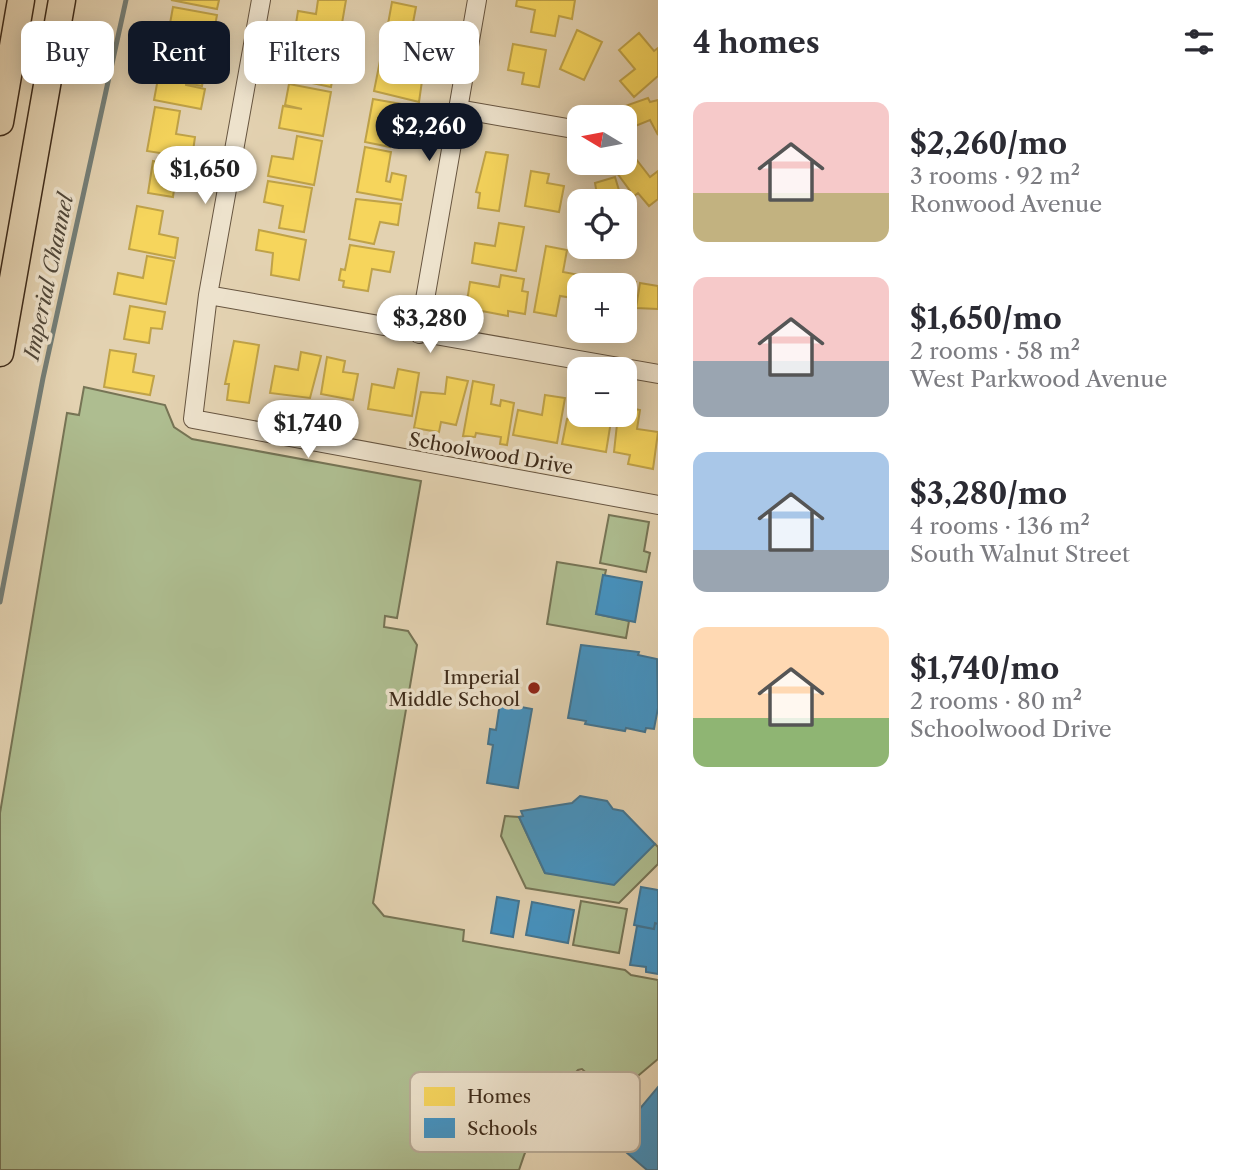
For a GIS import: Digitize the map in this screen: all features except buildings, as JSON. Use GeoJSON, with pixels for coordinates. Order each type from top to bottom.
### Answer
{"type":"FeatureCollection","features":[{"type":"Feature","properties":{"kind":"main road"},"geometry":{"type":"LineString","coordinates":[[0,122],[22,0]]}},
{"type":"Feature","properties":{"kind":"main road"},"geometry":{"type":"LineString","coordinates":[[0,353],[62,0]]}},
{"type":"Feature","properties":{"kind":"street"},"geometry":{"type":"LineString","coordinates":[[261,0],[208,295],[658,374]]}},
{"type":"Feature","properties":{"kind":"street"},"geometry":{"type":"LineString","coordinates":[[419,334],[477,0]]}},
{"type":"Feature","properties":{"kind":"street"},"geometry":{"type":"LineString","coordinates":[[458,109],[567,128]]}},
{"type":"Feature","properties":{"kind":"street","name":"Schoolwood Drive"},"geometry":{"type":"LineString","coordinates":[[208,295],[192,419],[658,505]]}},
{"type":"Feature","properties":{"kind":"green space"},"geometry":{"type":"Polygon","coordinates":[[[84,387],[165,405],[174,427],[192,439],[421,481],[397,618],[385,616],[384,627],[408,631],[417,645],[373,903],[384,916],[464,930],[463,941],[625,970],[631,975],[658,980],[658,1059],[640,1074],[640,1072],[585,1072],[582,1069],[576,1072],[410,1072],[410,1152],[525,1152],[519,1170],[0,1170],[0,813],[67,413],[79,415],[84,387]]]}},
{"type":"Feature","properties":{"kind":"green space"},"geometry":{"type":"Polygon","coordinates":[[[609,515],[649,522],[644,551],[650,553],[646,572],[600,563],[609,515]]]}},
{"type":"Feature","properties":{"kind":"green space"},"geometry":{"type":"Polygon","coordinates":[[[557,562],[606,570],[596,614],[629,621],[626,638],[547,624],[557,562]]]}},
{"type":"Feature","properties":{"kind":"green space"},"geometry":{"type":"Polygon","coordinates":[[[505,816],[519,817],[545,873],[555,874],[655,844],[658,847],[658,864],[619,903],[526,888],[501,836],[505,816]]]}},
{"type":"Feature","properties":{"kind":"green space"},"geometry":{"type":"Polygon","coordinates":[[[581,901],[627,909],[619,953],[573,945],[581,901]]]}},
{"type":"Feature","properties":{"kind":"waterway","name":"Imperial Channel"},"geometry":{"type":"LineString","coordinates":[[0,602],[43,378],[126,0]]}},
{"type":"Feature","properties":{"kind":"place","name":"Imperial Middle School"},"geometry":{"type":"Point","coordinates":[534,688]}}]}
